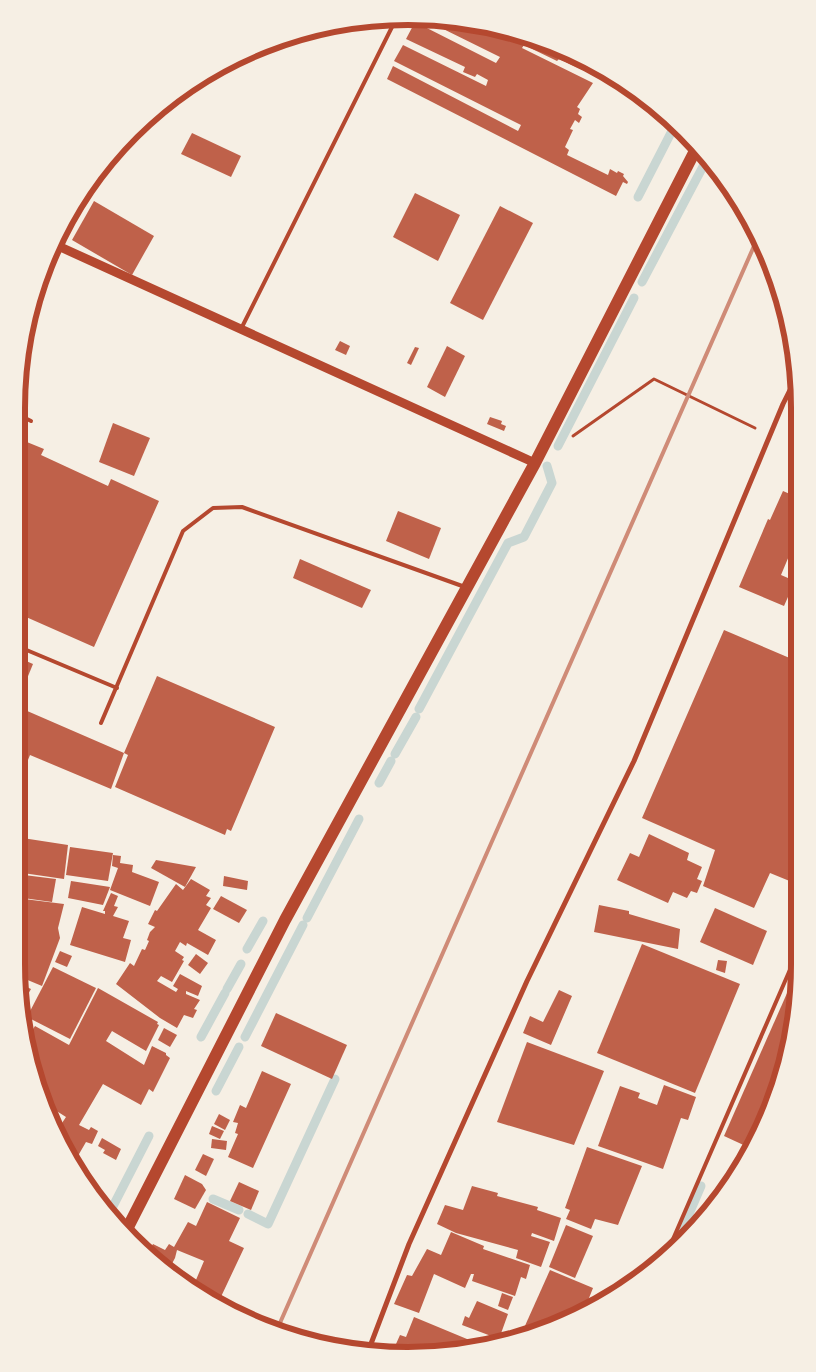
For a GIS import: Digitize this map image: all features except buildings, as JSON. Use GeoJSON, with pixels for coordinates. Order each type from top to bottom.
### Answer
{"type":"FeatureCollection","features":[{"type":"Feature","properties":{"kind":"main road"},"geometry":{"type":"LineString","coordinates":[[129,1226],[285,920],[535,463],[694,153]]}},
{"type":"Feature","properties":{"kind":"street"},"geometry":{"type":"LineString","coordinates":[[61,246],[535,463]]}},
{"type":"Feature","properties":{"kind":"street"},"geometry":{"type":"LineString","coordinates":[[371,1345],[409,1244],[527,981],[634,761],[790,389]]}},
{"type":"Feature","properties":{"kind":"lane"},"geometry":{"type":"LineString","coordinates":[[241,329],[393,26]]}},
{"type":"Feature","properties":{"kind":"lane"},"geometry":{"type":"LineString","coordinates":[[25,418],[31,421]]}},
{"type":"Feature","properties":{"kind":"lane"},"geometry":{"type":"LineString","coordinates":[[101,723],[183,531],[213,508],[242,507],[467,588]]}},
{"type":"Feature","properties":{"kind":"lane"},"geometry":{"type":"LineString","coordinates":[[25,649],[116,688]]}},
{"type":"Feature","properties":{"kind":"lane"},"geometry":{"type":"LineString","coordinates":[[672,1242],[791,968]]}},
{"type":"Feature","properties":{"kind":"path"},"geometry":{"type":"LineString","coordinates":[[567,441],[654,379],[757,429]]}},
{"type":"Feature","properties":{"kind":"waterway"},"geometry":{"type":"LineString","coordinates":[[638,197],[672,131]]}},
{"type":"Feature","properties":{"kind":"waterway"},"geometry":{"type":"LineString","coordinates":[[642,282],[704,165]]}},
{"type":"Feature","properties":{"kind":"waterway"},"geometry":{"type":"LineString","coordinates":[[558,446],[634,298]]}},
{"type":"Feature","properties":{"kind":"waterway"},"geometry":{"type":"LineString","coordinates":[[419,709],[508,543],[524,537],[552,483],[547,466]]}},
{"type":"Feature","properties":{"kind":"waterway"},"geometry":{"type":"LineString","coordinates":[[395,754],[416,717]]}},
{"type":"Feature","properties":{"kind":"waterway"},"geometry":{"type":"LineString","coordinates":[[379,783],[391,761]]}},
{"type":"Feature","properties":{"kind":"waterway"},"geometry":{"type":"LineString","coordinates":[[307,918],[359,819]]}},
{"type":"Feature","properties":{"kind":"waterway"},"geometry":{"type":"LineString","coordinates":[[247,949],[263,921]]}},
{"type":"Feature","properties":{"kind":"waterway"},"geometry":{"type":"LineString","coordinates":[[245,1037],[303,925]]}},
{"type":"Feature","properties":{"kind":"waterway"},"geometry":{"type":"LineString","coordinates":[[227,989],[241,964]]}},
{"type":"Feature","properties":{"kind":"waterway"},"geometry":{"type":"LineString","coordinates":[[201,1037],[225,993]]}},
{"type":"Feature","properties":{"kind":"waterway"},"geometry":{"type":"LineString","coordinates":[[216,1091],[239,1047]]}},
{"type":"Feature","properties":{"kind":"waterway"},"geometry":{"type":"LineString","coordinates":[[248,1214],[268,1224],[335,1079]]}},
{"type":"Feature","properties":{"kind":"waterway"},"geometry":{"type":"LineString","coordinates":[[112,1207],[149,1136]]}},
{"type":"Feature","properties":{"kind":"waterway"},"geometry":{"type":"LineString","coordinates":[[681,1233],[701,1186]]}},
{"type":"Feature","properties":{"kind":"waterway"},"geometry":{"type":"LineString","coordinates":[[213,1199],[239,1210]]}},
{"type":"Feature","properties":{"kind":"railway"},"geometry":{"type":"LineString","coordinates":[[279,1325],[755,245]]}}]}
